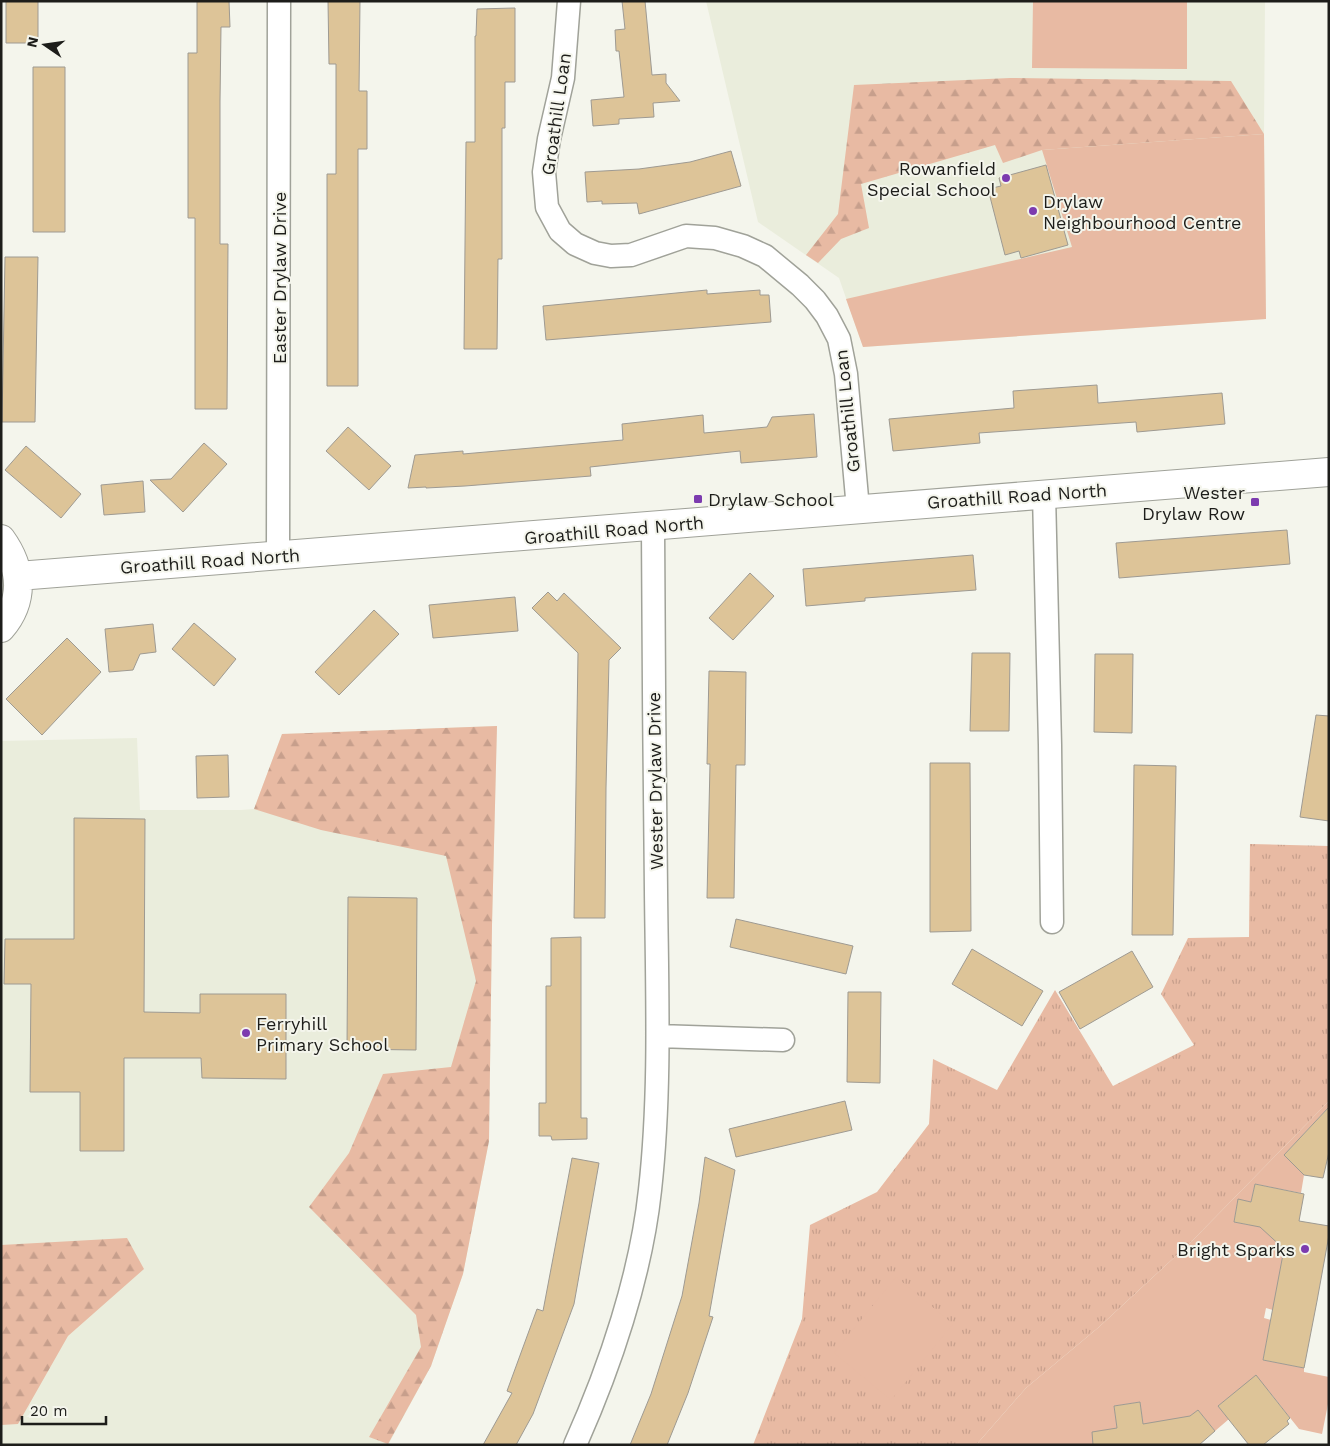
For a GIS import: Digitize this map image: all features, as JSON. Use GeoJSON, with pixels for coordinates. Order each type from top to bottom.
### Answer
{"type":"FeatureCollection","features":[{"type":"Feature","properties":{"kind":"street","name":"Easter Drylaw Drive"},"geometry":{"type":"LineString","coordinates":[[278,556],[280,1]]}},
{"type":"Feature","properties":{"kind":"street","name":"Groathill Loan"},"geometry":{"type":"LineString","coordinates":[[569,1],[563,78],[544,172],[547,207],[560,231],[576,244],[595,253],[611,256],[631,255],[686,236],[715,238],[743,246],[765,256],[800,285],[827,316],[839,339],[846,374],[858,509]]}},
{"type":"Feature","properties":{"kind":"street","name":"Groathill Road North"},"geometry":{"type":"LineString","coordinates":[[18,576],[1329,472]]}},
{"type":"Feature","properties":{"kind":"street"},"geometry":{"type":"LineString","coordinates":[[1044,494],[1052,922]]}},
{"type":"Feature","properties":{"kind":"street","name":"Wester Drylaw Drive"},"geometry":{"type":"LineString","coordinates":[[575,1445],[605,1373],[628,1299],[640,1253],[650,1192],[655,1130],[658,1036],[653,527]]}},
{"type":"Feature","properties":{"kind":"street"},"geometry":{"type":"LineString","coordinates":[[1,539],[11,553],[18,576],[17,598],[9,619],[1,628]]}},
{"type":"Feature","properties":{"kind":"street"},"geometry":{"type":"LineString","coordinates":[[658,1036],[783,1040]]}},
{"type":"Feature","properties":{"kind":"shaded area","name":"Rowanfield Special School"},"geometry":{"type":"Polygon","coordinates":[[[706,1],[1265,1],[1266,319],[863,347],[839,278],[758,222],[706,1]]]}},
{"type":"Feature","properties":{"kind":"shaded area","name":"Ferryhill Primary School"},"geometry":{"type":"Polygon","coordinates":[[[497,726],[489,1141],[463,1274],[431,1366],[388,1445],[1,1445],[1,741],[137,738],[140,810],[241,810],[254,809],[282,734],[497,726]]]}},
{"type":"Feature","properties":{"kind":"green space"},"geometry":{"type":"Polygon","coordinates":[[[1033,1],[1187,1],[1187,69],[1032,68],[1033,1]]]}},
{"type":"Feature","properties":{"kind":"green space"},"geometry":{"type":"Polygon","coordinates":[[[1010,78],[1231,81],[1264,134],[1042,150],[1003,163],[995,145],[861,184],[869,228],[841,239],[818,263],[806,255],[838,214],[854,85],[1010,78]]]}},
{"type":"Feature","properties":{"kind":"green space"},"geometry":{"type":"Polygon","coordinates":[[[1264,134],[1266,319],[863,347],[846,299],[1072,247],[1042,150],[1264,134]]]}},
{"type":"Feature","properties":{"kind":"green space"},"geometry":{"type":"Polygon","coordinates":[[[497,726],[489,1141],[463,1274],[431,1366],[388,1444],[369,1437],[421,1347],[416,1315],[309,1207],[349,1153],[383,1074],[451,1067],[476,981],[446,856],[321,830],[254,809],[282,734],[497,726]]]}},
{"type":"Feature","properties":{"kind":"green space"},"geometry":{"type":"Polygon","coordinates":[[[1250,844],[1329,846],[1329,1101],[1191,1242],[1099,1327],[1026,1388],[976,1445],[753,1445],[802,1319],[810,1225],[877,1192],[929,1124],[933,1059],[997,1090],[1055,990],[1113,1086],[1194,1045],[1161,994],[1188,938],[1249,937],[1250,844]]]}},
{"type":"Feature","properties":{"kind":"green space"},"geometry":{"type":"Polygon","coordinates":[[[1329,1101],[1329,1107],[1284,1155],[1304,1175],[1301,1193],[1255,1184],[1251,1202],[1238,1200],[1234,1222],[1249,1225],[1251,1214],[1271,1224],[1269,1235],[1273,1239],[1286,1241],[1280,1272],[1320,1280],[1317,1301],[1298,1298],[1273,1310],[1266,1308],[1264,1318],[1271,1320],[1263,1360],[1304,1368],[1304,1372],[1329,1377],[1329,1399],[1322,1434],[1299,1429],[1268,1390],[1242,1387],[1218,1406],[1229,1419],[1215,1431],[1198,1410],[1178,1426],[1143,1424],[1140,1402],[1114,1406],[1120,1445],[976,1445],[1026,1388],[1099,1327],[1191,1242],[1329,1101]]]}},
{"type":"Feature","properties":{"kind":"green space"},"geometry":{"type":"Polygon","coordinates":[[[127,1238],[144,1269],[68,1336],[18,1424],[1,1425],[1,1245],[127,1238]]]}},
{"type":"Feature","properties":{"kind":"green space"},"geometry":{"type":"Polygon","coordinates":[[[896,1277],[953,1324],[891,1400],[834,1353],[896,1277]]]}},
{"type":"Feature","properties":{"kind":"building"},"geometry":{"type":"Polygon","coordinates":[[[6,1],[38,1],[38,43],[6,43],[6,1]]]}},
{"type":"Feature","properties":{"kind":"building"},"geometry":{"type":"Polygon","coordinates":[[[197,1],[229,1],[230,27],[221,27],[220,101],[220,244],[228,244],[227,409],[195,409],[195,218],[188,218],[188,53],[197,53],[197,1]]]}},
{"type":"Feature","properties":{"kind":"building"},"geometry":{"type":"Polygon","coordinates":[[[328,1],[360,1],[359,91],[367,91],[367,149],[358,149],[358,386],[327,386],[327,174],[336,174],[336,64],[329,64],[328,1]]]}},
{"type":"Feature","properties":{"kind":"building"},"geometry":{"type":"Polygon","coordinates":[[[622,1],[645,1],[652,75],[666,74],[666,83],[680,101],[653,103],[654,117],[619,119],[619,124],[593,126],[591,100],[624,97],[619,51],[616,51],[615,30],[625,29],[622,1]]]}},
{"type":"Feature","properties":{"kind":"building"},"geometry":{"type":"Polygon","coordinates":[[[515,8],[515,82],[505,82],[505,128],[502,128],[502,259],[498,259],[497,349],[464,349],[466,142],[475,142],[475,36],[477,9],[515,8]]]}},
{"type":"Feature","properties":{"kind":"building"},"geometry":{"type":"Polygon","coordinates":[[[33,67],[65,67],[65,232],[33,232],[33,67]]]}},
{"type":"Feature","properties":{"kind":"building"},"geometry":{"type":"Polygon","coordinates":[[[731,151],[741,186],[639,214],[637,203],[602,204],[602,201],[587,202],[585,172],[639,169],[690,162],[731,151]]]}},
{"type":"Feature","properties":{"kind":"building","name":"Drylaw Neighbourhood Centre"},"geometry":{"type":"Polygon","coordinates":[[[1046,165],[1068,245],[1021,258],[1019,251],[1005,255],[988,189],[1001,186],[999,178],[1046,165]]]}},
{"type":"Feature","properties":{"kind":"building"},"geometry":{"type":"Polygon","coordinates":[[[5,257],[38,257],[35,422],[2,422],[5,257]]]}},
{"type":"Feature","properties":{"kind":"building"},"geometry":{"type":"Polygon","coordinates":[[[707,290],[707,294],[760,290],[760,295],[769,295],[771,322],[546,340],[543,306],[707,290]]]}},
{"type":"Feature","properties":{"kind":"building"},"geometry":{"type":"Polygon","coordinates":[[[1097,385],[1098,403],[1222,393],[1225,424],[1137,432],[1136,422],[979,433],[980,443],[893,451],[889,419],[1014,408],[1013,391],[1097,385]]]}},
{"type":"Feature","properties":{"kind":"building"},"geometry":{"type":"Polygon","coordinates":[[[814,414],[817,457],[741,463],[740,451],[590,467],[591,476],[465,486],[408,488],[415,455],[463,451],[463,454],[623,440],[622,424],[703,415],[704,433],[767,427],[772,417],[814,414]]]}},
{"type":"Feature","properties":{"kind":"building"},"geometry":{"type":"Polygon","coordinates":[[[348,427],[391,466],[369,490],[326,451],[348,427]]]}},
{"type":"Feature","properties":{"kind":"building"},"geometry":{"type":"Polygon","coordinates":[[[204,443],[227,464],[183,512],[150,480],[171,479],[204,443]]]}},
{"type":"Feature","properties":{"kind":"building"},"geometry":{"type":"Polygon","coordinates":[[[26,446],[81,494],[61,518],[5,470],[26,446]]]}},
{"type":"Feature","properties":{"kind":"building"},"geometry":{"type":"Polygon","coordinates":[[[143,481],[145,512],[104,515],[101,485],[143,481]]]}},
{"type":"Feature","properties":{"kind":"building"},"geometry":{"type":"Polygon","coordinates":[[[1287,530],[1290,564],[1119,578],[1116,543],[1287,530]]]}},
{"type":"Feature","properties":{"kind":"building"},"geometry":{"type":"Polygon","coordinates":[[[973,555],[976,590],[865,598],[865,601],[806,606],[803,569],[973,555]]]}},
{"type":"Feature","properties":{"kind":"building"},"geometry":{"type":"Polygon","coordinates":[[[750,573],[774,596],[733,640],[709,618],[750,573]]]}},
{"type":"Feature","properties":{"kind":"building"},"geometry":{"type":"Polygon","coordinates":[[[548,592],[557,601],[564,593],[621,648],[609,660],[605,918],[574,918],[578,653],[532,608],[548,592]]]}},
{"type":"Feature","properties":{"kind":"building"},"geometry":{"type":"Polygon","coordinates":[[[515,597],[518,631],[433,638],[429,605],[515,597]]]}},
{"type":"Feature","properties":{"kind":"building"},"geometry":{"type":"Polygon","coordinates":[[[374,610],[399,634],[339,695],[315,672],[374,610]]]}},
{"type":"Feature","properties":{"kind":"building"},"geometry":{"type":"Polygon","coordinates":[[[194,623],[236,659],[214,686],[172,649],[194,623]]]}},
{"type":"Feature","properties":{"kind":"building"},"geometry":{"type":"Polygon","coordinates":[[[153,624],[156,652],[140,654],[133,670],[109,672],[105,629],[153,624]]]}},
{"type":"Feature","properties":{"kind":"building"},"geometry":{"type":"Polygon","coordinates":[[[67,638],[101,672],[42,735],[6,699],[67,638]]]}},
{"type":"Feature","properties":{"kind":"building"},"geometry":{"type":"Polygon","coordinates":[[[972,653],[1010,653],[1009,731],[970,731],[972,653]]]}},
{"type":"Feature","properties":{"kind":"building"},"geometry":{"type":"Polygon","coordinates":[[[1095,654],[1133,654],[1132,733],[1094,732],[1095,654]]]}},
{"type":"Feature","properties":{"kind":"building"},"geometry":{"type":"Polygon","coordinates":[[[709,671],[746,672],[745,765],[736,765],[734,898],[707,898],[710,764],[707,764],[709,671]]]}},
{"type":"Feature","properties":{"kind":"building"},"geometry":{"type":"Polygon","coordinates":[[[1316,715],[1329,716],[1329,821],[1300,817],[1316,715]]]}},
{"type":"Feature","properties":{"kind":"building"},"geometry":{"type":"Polygon","coordinates":[[[228,755],[229,797],[197,798],[196,756],[228,755]]]}},
{"type":"Feature","properties":{"kind":"building"},"geometry":{"type":"Polygon","coordinates":[[[930,763],[970,763],[971,931],[930,932],[930,763]]]}},
{"type":"Feature","properties":{"kind":"building"},"geometry":{"type":"Polygon","coordinates":[[[1134,765],[1176,766],[1173,935],[1132,935],[1134,765]]]}},
{"type":"Feature","properties":{"kind":"building"},"geometry":{"type":"Polygon","coordinates":[[[74,818],[145,819],[144,1012],[200,1013],[200,994],[286,994],[286,1079],[202,1078],[201,1058],[124,1058],[124,1151],[80,1151],[80,1092],[30,1092],[31,984],[4,984],[5,939],[74,939],[74,818]]]}},
{"type":"Feature","properties":{"kind":"building"},"geometry":{"type":"Polygon","coordinates":[[[348,897],[417,898],[416,1050],[347,1049],[348,897]]]}},
{"type":"Feature","properties":{"kind":"building"},"geometry":{"type":"Polygon","coordinates":[[[736,919],[853,946],[846,974],[730,947],[736,919]]]}},
{"type":"Feature","properties":{"kind":"building"},"geometry":{"type":"Polygon","coordinates":[[[581,937],[581,1118],[587,1118],[587,1139],[552,1140],[551,1136],[539,1136],[539,1103],[546,1103],[546,986],[551,986],[551,938],[581,937]]]}},
{"type":"Feature","properties":{"kind":"building"},"geometry":{"type":"Polygon","coordinates":[[[972,949],[1043,991],[1022,1026],[952,984],[972,949]]]}},
{"type":"Feature","properties":{"kind":"building"},"geometry":{"type":"Polygon","coordinates":[[[1132,951],[1153,987],[1080,1029],[1059,992],[1132,951]]]}},
{"type":"Feature","properties":{"kind":"building"},"geometry":{"type":"Polygon","coordinates":[[[848,992],[881,992],[880,1083],[847,1082],[848,992]]]}},
{"type":"Feature","properties":{"kind":"building"},"geometry":{"type":"Polygon","coordinates":[[[845,1101],[852,1130],[736,1157],[729,1129],[845,1101]]]}},
{"type":"Feature","properties":{"kind":"building"},"geometry":{"type":"Polygon","coordinates":[[[1329,1107],[1329,1152],[1323,1178],[1304,1175],[1284,1155],[1329,1107]]]}},
{"type":"Feature","properties":{"kind":"building"},"geometry":{"type":"Polygon","coordinates":[[[705,1157],[735,1170],[709,1316],[713,1317],[688,1393],[667,1445],[630,1445],[651,1394],[682,1296],[699,1203],[705,1157]]]}},
{"type":"Feature","properties":{"kind":"building"},"geometry":{"type":"Polygon","coordinates":[[[572,1158],[599,1163],[574,1304],[533,1414],[516,1445],[483,1445],[512,1393],[507,1391],[537,1309],[543,1311],[572,1158]]]}},
{"type":"Feature","properties":{"kind":"building"},"geometry":{"type":"Polygon","coordinates":[[[1255,1184],[1304,1194],[1299,1221],[1329,1226],[1329,1235],[1304,1368],[1263,1360],[1284,1249],[1260,1227],[1234,1222],[1238,1199],[1251,1202],[1255,1184]]]}},
{"type":"Feature","properties":{"kind":"building"},"geometry":{"type":"Polygon","coordinates":[[[1256,1375],[1290,1418],[1287,1421],[1289,1424],[1263,1445],[1249,1445],[1218,1406],[1256,1375]]]}},
{"type":"Feature","properties":{"kind":"building"},"geometry":{"type":"Polygon","coordinates":[[[1140,1402],[1143,1424],[1190,1416],[1198,1410],[1215,1431],[1199,1445],[1093,1445],[1092,1432],[1117,1428],[1114,1406],[1140,1402]]]}},
{"type":"Feature","properties":{"kind":"place","name":"Rowanfield Special School"},"geometry":{"type":"Point","coordinates":[1006,178]}},
{"type":"Feature","properties":{"kind":"place","name":"Drylaw Neighbourhood Centre"},"geometry":{"type":"Point","coordinates":[1033,211]}},
{"type":"Feature","properties":{"kind":"place","name":"Drylaw School"},"geometry":{"type":"Point","coordinates":[698,499]}},
{"type":"Feature","properties":{"kind":"place","name":"Wester Drylaw Row"},"geometry":{"type":"Point","coordinates":[1255,502]}},
{"type":"Feature","properties":{"kind":"place","name":"Ferryhill Primary School"},"geometry":{"type":"Point","coordinates":[246,1033]}},
{"type":"Feature","properties":{"kind":"place","name":"Bright Sparks"},"geometry":{"type":"Point","coordinates":[1305,1249]}}]}
